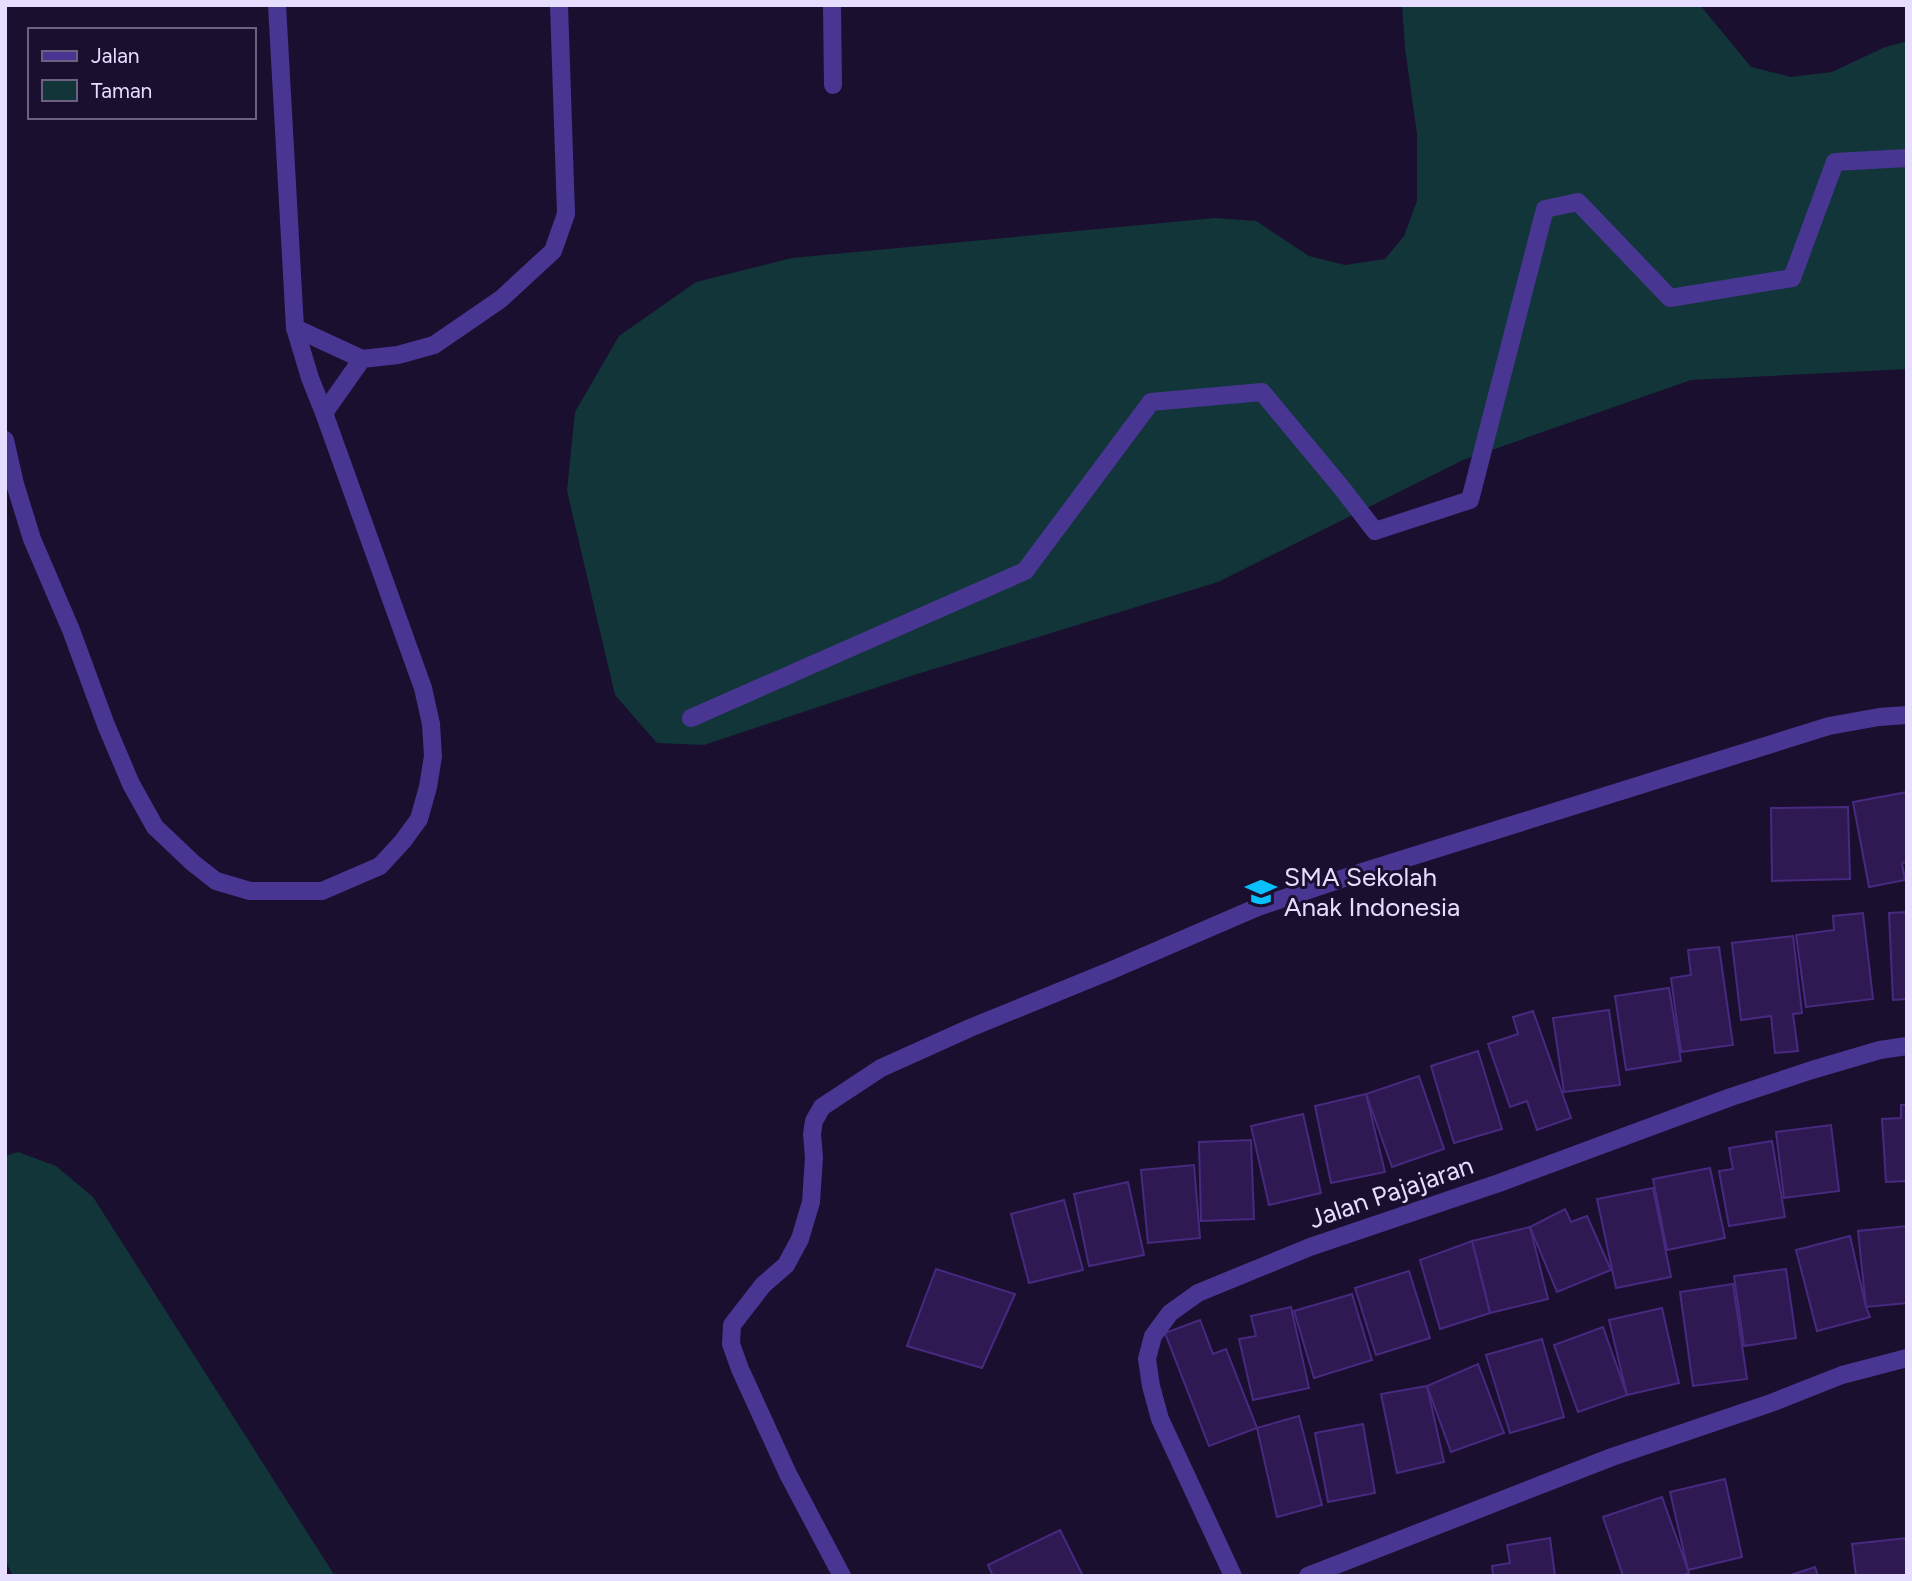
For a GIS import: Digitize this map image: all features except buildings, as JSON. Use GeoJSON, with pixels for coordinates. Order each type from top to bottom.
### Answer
{"type":"FeatureCollection","features":[{"type":"Feature","properties":{"kind":"street"},"geometry":{"type":"LineString","coordinates":[[5,440],[32,539],[131,784],[155,827],[216,881],[250,891],[322,891],[380,866],[419,819],[428,788],[433,755],[431,724],[422,688],[310,378],[295,328],[277,5]]}},
{"type":"Feature","properties":{"kind":"street"},"geometry":{"type":"LineString","coordinates":[[295,328],[362,359],[398,355],[434,345],[501,299],[553,251],[566,214],[559,5]]}},
{"type":"Feature","properties":{"kind":"street"},"geometry":{"type":"LineString","coordinates":[[832,5],[833,85]]}},
{"type":"Feature","properties":{"kind":"street"},"geometry":{"type":"LineString","coordinates":[[691,718],[1025,570],[1151,402],[1262,392],[1375,531],[1469,500],[1545,209],[1578,202],[1671,298],[1792,278],[1835,162],[1907,158]]}},
{"type":"Feature","properties":{"kind":"street"},"geometry":{"type":"LineString","coordinates":[[324,413],[362,359]]}},
{"type":"Feature","properties":{"kind":"street"},"geometry":{"type":"LineString","coordinates":[[842,1576],[788,1474],[731,1344],[732,1325],[763,1285],[786,1265],[800,1239],[811,1202],[814,1121],[822,1107],[881,1068],[1258,906],[1829,726],[1907,715]]}},
{"type":"Feature","properties":{"kind":"street","name":"Jalan Pajajaran"},"geometry":{"type":"LineString","coordinates":[[1233,1576],[1160,1419],[1151,1386],[1147,1359],[1153,1336],[1170,1313],[1198,1293],[1310,1247],[1499,1183],[1731,1097],[1824,1067],[1907,1046]]}},
{"type":"Feature","properties":{"kind":"street"},"geometry":{"type":"LineString","coordinates":[[1308,1576],[1612,1457],[1770,1403],[1842,1375],[1907,1358]]}},
{"type":"Feature","properties":{"kind":"green space"},"geometry":{"type":"Polygon","coordinates":[[[1402,5],[1700,5],[1751,67],[1791,77],[1832,72],[1883,48],[1907,41],[1907,369],[1691,380],[1463,460],[1218,582],[914,675],[704,745],[657,743],[615,695],[567,491],[575,412],[619,336],[696,282],[792,258],[1215,218],[1256,221],[1309,256],[1345,265],[1385,259],[1404,236],[1417,201],[1417,134],[1402,5]]]}},
{"type":"Feature","properties":{"kind":"green space"},"geometry":{"type":"Polygon","coordinates":[[[18,1152],[56,1166],[93,1197],[335,1576],[13,1576],[5,1560],[5,1156],[18,1152]]]}},
{"type":"Feature","properties":{"kind":"place","name":"SMA Sekolah Anak Indonesia"},"geometry":{"type":"Point","coordinates":[1261,892]}}]}
